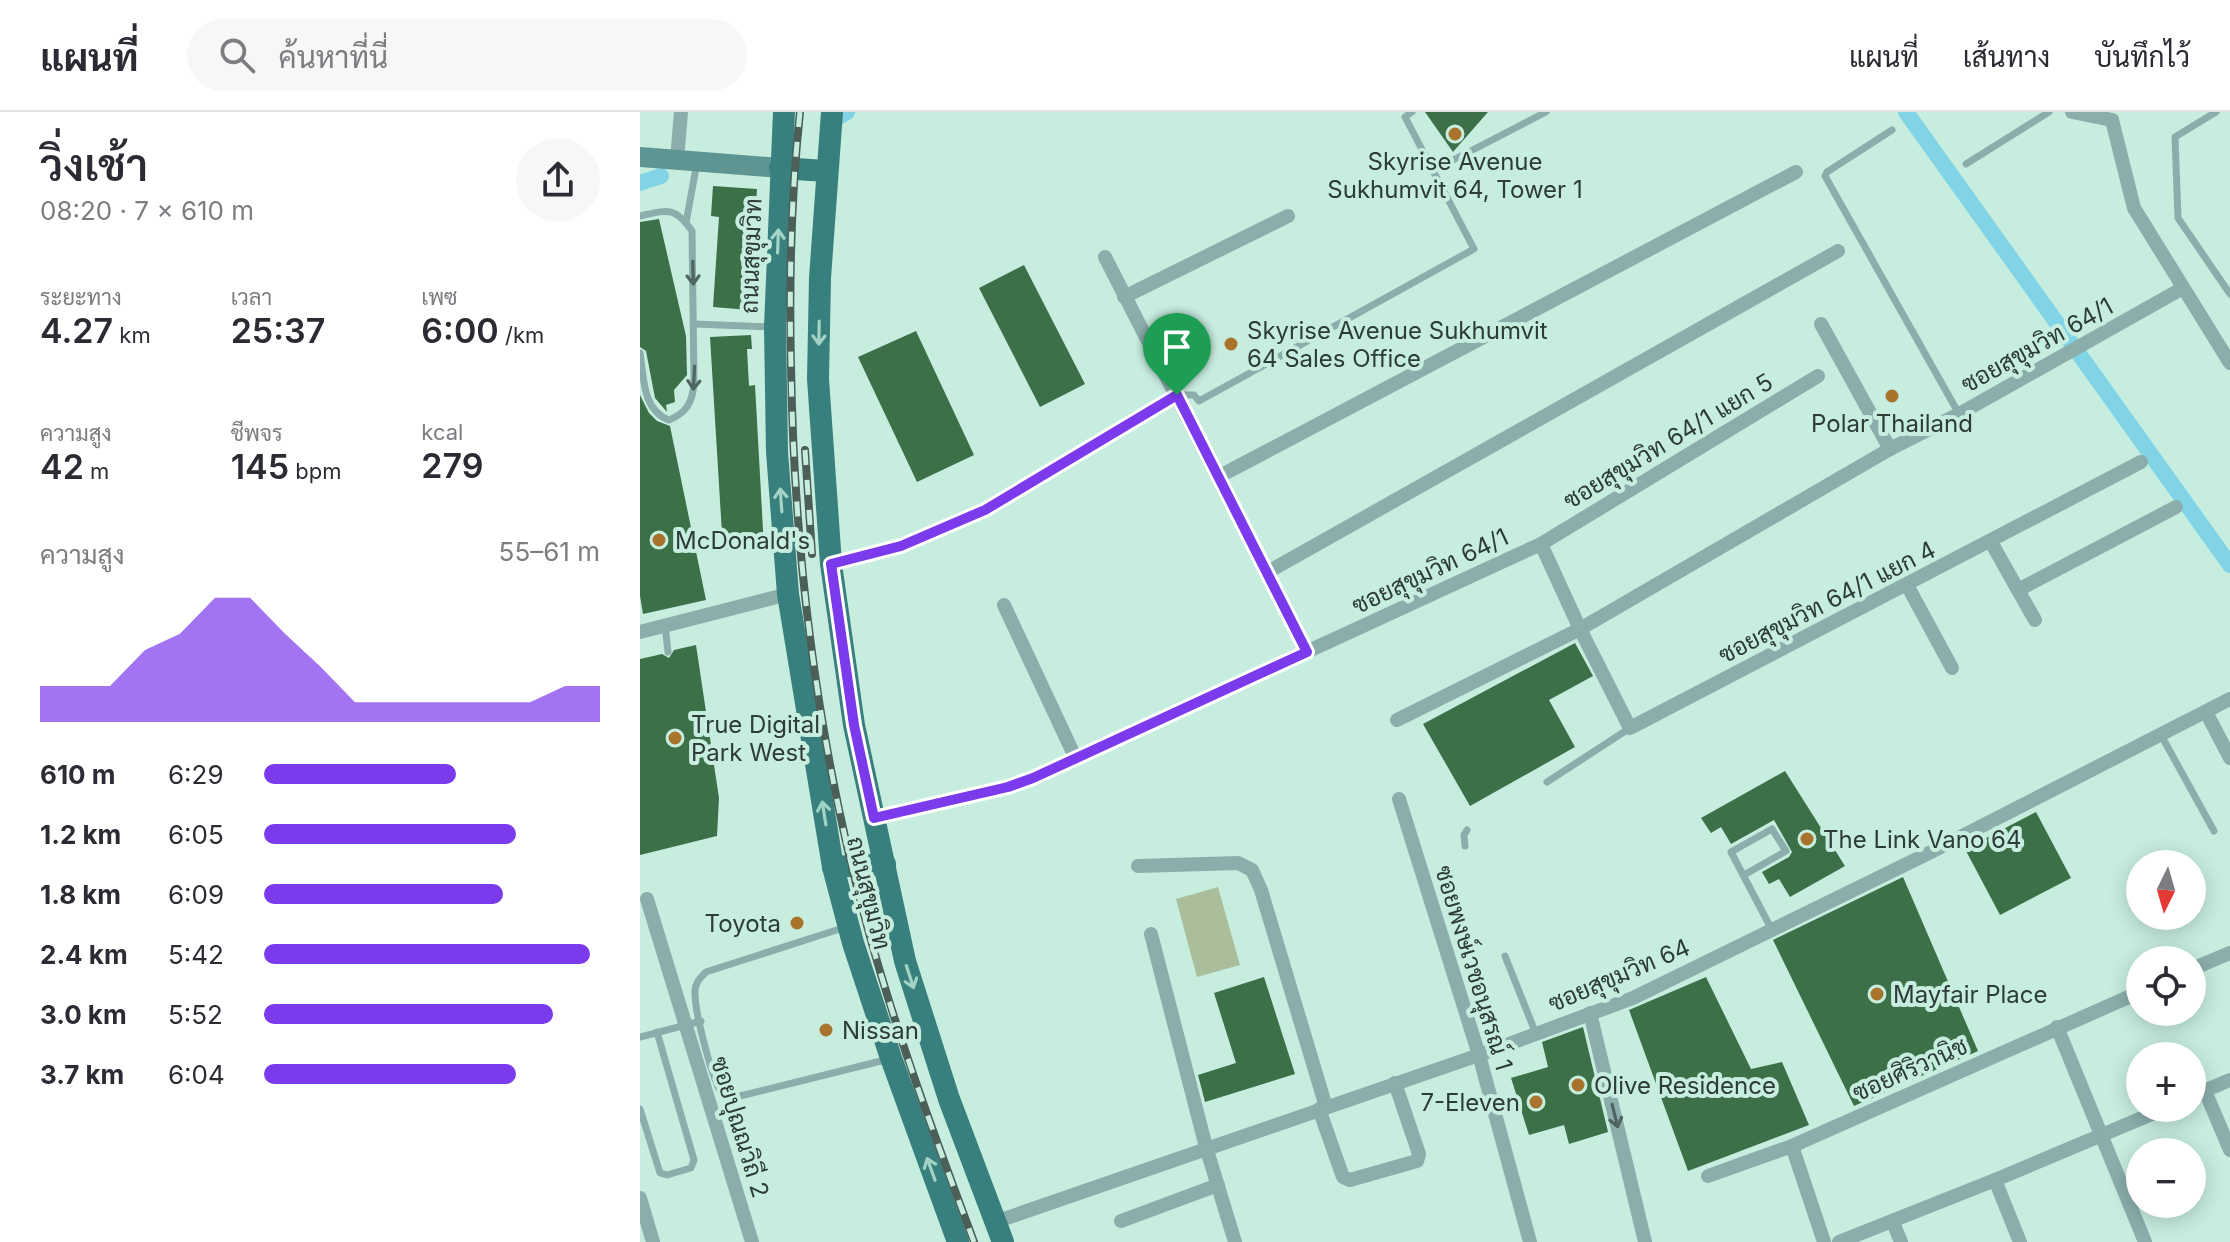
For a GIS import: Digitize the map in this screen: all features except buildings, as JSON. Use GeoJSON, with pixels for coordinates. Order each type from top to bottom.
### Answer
{"type":"FeatureCollection","features":[{"type":"Feature","properties":{"kind":"main road","name":"ถนนสุขุมวิท"},"geometry":{"type":"LineString","coordinates":[[784,112],[775,327],[777,452],[788,594],[833,867],[891,1058],[958,1242]]}},
{"type":"Feature","properties":{"kind":"main road","name":"ถนนสุขุมวิท"},"geometry":{"type":"LineString","coordinates":[[832,112],[820,278],[818,379],[831,564],[854,725],[905,961],[949,1099],[999,1232]]}},
{"type":"Feature","properties":{"kind":"main road"},"geometry":{"type":"LineString","coordinates":[[780,168],[826,171]]}},
{"type":"Feature","properties":{"kind":"main road"},"geometry":{"type":"LineString","coordinates":[[833,867],[885,864]]}},
{"type":"Feature","properties":{"kind":"street"},"geometry":{"type":"LineString","coordinates":[[681,112],[687,161]]}},
{"type":"Feature","properties":{"kind":"street"},"geometry":{"type":"LineString","coordinates":[[2072,112],[2114,116],[2134,208],[2230,363]]}},
{"type":"Feature","properties":{"kind":"street"},"geometry":{"type":"LineString","coordinates":[[640,157],[780,168]]}},
{"type":"Feature","properties":{"kind":"street"},"geometry":{"type":"LineString","coordinates":[[1218,477],[1796,172]]}},
{"type":"Feature","properties":{"kind":"street"},"geometry":{"type":"LineString","coordinates":[[1124,297],[1288,216]]}},
{"type":"Feature","properties":{"kind":"street"},"geometry":{"type":"LineString","coordinates":[[1266,573],[1838,251]]}},
{"type":"Feature","properties":{"kind":"street"},"geometry":{"type":"LineString","coordinates":[[1105,257],[1307,652]]}},
{"type":"Feature","properties":{"kind":"street","name":"ซอยสุขุมวิท 64/1"},"geometry":{"type":"LineString","coordinates":[[874,818],[1008,787],[1076,759],[1541,544],[1580,629],[1890,449],[1959,414],[2183,288]]}},
{"type":"Feature","properties":{"kind":"street"},"geometry":{"type":"LineString","coordinates":[[1821,324],[1890,449]]}},
{"type":"Feature","properties":{"kind":"street","name":"ซอยสุขุมวิท 64/1 แยก 5"},"geometry":{"type":"LineString","coordinates":[[1541,544],[1818,376]]}},
{"type":"Feature","properties":{"kind":"street"},"geometry":{"type":"LineString","coordinates":[[831,564],[901,546],[985,510],[1177,395]]}},
{"type":"Feature","properties":{"kind":"street","name":"ซอยสุขุมวิท 64/1 แยก 4"},"geometry":{"type":"LineString","coordinates":[[1630,728],[2141,462]]}},
{"type":"Feature","properties":{"kind":"street"},"geometry":{"type":"LineString","coordinates":[[2018,590],[2176,507]]}},
{"type":"Feature","properties":{"kind":"street"},"geometry":{"type":"LineString","coordinates":[[1991,542],[2035,620]]}},
{"type":"Feature","properties":{"kind":"street"},"geometry":{"type":"LineString","coordinates":[[1907,585],[1952,668]]}},
{"type":"Feature","properties":{"kind":"street"},"geometry":{"type":"LineString","coordinates":[[640,632],[788,594]]}},
{"type":"Feature","properties":{"kind":"street"},"geometry":{"type":"LineString","coordinates":[[1004,605],[1076,759]]}},
{"type":"Feature","properties":{"kind":"street"},"geometry":{"type":"LineString","coordinates":[[1397,720],[1580,629],[1630,728]]}},
{"type":"Feature","properties":{"kind":"street","name":"ซอยสุขุมวิท 64"},"geometry":{"type":"LineString","coordinates":[[999,1232],[1206,1147],[1479,1055],[1633,998],[2230,699]]}},
{"type":"Feature","properties":{"kind":"street"},"geometry":{"type":"LineString","coordinates":[[2206,712],[2230,758]]}},
{"type":"Feature","properties":{"kind":"street","name":"ซอยพงษ์เวชอนุสรณ์ 1"},"geometry":{"type":"LineString","coordinates":[[1399,799],[1479,1055],[1530,1242]]}},
{"type":"Feature","properties":{"kind":"street"},"geometry":{"type":"LineString","coordinates":[[1138,866],[1238,863],[1252,870],[1261,890],[1343,1177],[1350,1180],[1417,1161],[1419,1154],[1395,1083]]}},
{"type":"Feature","properties":{"kind":"street","name":"ซอยปุณณวิถี 2"},"geometry":{"type":"LineString","coordinates":[[647,899],[693,1023],[752,1242]]}},
{"type":"Feature","properties":{"kind":"street"},"geometry":{"type":"LineString","coordinates":[[1151,934],[1206,1147],[1235,1242]]}},
{"type":"Feature","properties":{"kind":"street"},"geometry":{"type":"LineString","coordinates":[[2206,963],[2230,953]]}},
{"type":"Feature","properties":{"kind":"street","name":"ซอยศิริวานิช"},"geometry":{"type":"LineString","coordinates":[[1708,1176],[1792,1146],[2126,998]]}},
{"type":"Feature","properties":{"kind":"street"},"geometry":{"type":"LineString","coordinates":[[1590,1013],[1645,1242]]}},
{"type":"Feature","properties":{"kind":"street"},"geometry":{"type":"LineString","coordinates":[[2057,1027],[2145,1242]]}},
{"type":"Feature","properties":{"kind":"street"},"geometry":{"type":"LineString","coordinates":[[2206,1090],[2230,1080]]}},
{"type":"Feature","properties":{"kind":"street"},"geometry":{"type":"LineString","coordinates":[[2206,1108],[2230,1150]]}},
{"type":"Feature","properties":{"kind":"street"},"geometry":{"type":"LineString","coordinates":[[1839,1242],[2134,1122]]}},
{"type":"Feature","properties":{"kind":"street"},"geometry":{"type":"LineString","coordinates":[[1792,1146],[1824,1242]]}},
{"type":"Feature","properties":{"kind":"street"},"geometry":{"type":"LineString","coordinates":[[1995,1180],[2020,1242]]}},
{"type":"Feature","properties":{"kind":"street"},"geometry":{"type":"LineString","coordinates":[[1121,1221],[1218,1185]]}},
{"type":"Feature","properties":{"kind":"street"},"geometry":{"type":"LineString","coordinates":[[640,1198],[653,1242]]}},
{"type":"Feature","properties":{"kind":"street"},"geometry":{"type":"LineString","coordinates":[[1893,1222],[1901,1242]]}},
{"type":"Feature","properties":{"kind":"lane"},"geometry":{"type":"LineString","coordinates":[[1177,395],[1194,395],[1199,401],[1474,249],[1405,117],[1412,112]]}},
{"type":"Feature","properties":{"kind":"lane"},"geometry":{"type":"LineString","coordinates":[[1966,164],[2049,112]]}},
{"type":"Feature","properties":{"kind":"lane"},"geometry":{"type":"LineString","coordinates":[[2216,112],[2175,137],[2178,218],[2230,294]]}},
{"type":"Feature","properties":{"kind":"lane"},"geometry":{"type":"LineString","coordinates":[[1432,171],[1541,113]]}},
{"type":"Feature","properties":{"kind":"lane"},"geometry":{"type":"LineString","coordinates":[[1892,130],[1825,176],[1959,414]]}},
{"type":"Feature","properties":{"kind":"lane"},"geometry":{"type":"LineString","coordinates":[[686,223],[687,161]]}},
{"type":"Feature","properties":{"kind":"lane"},"geometry":{"type":"LineString","coordinates":[[640,216],[669,210],[678,214],[692,231],[694,391],[689,405],[676,417],[669,420],[664,418],[648,402],[640,353]]}},
{"type":"Feature","properties":{"kind":"lane"},"geometry":{"type":"LineString","coordinates":[[694,324],[775,327]]}},
{"type":"Feature","properties":{"kind":"lane"},"geometry":{"type":"LineString","coordinates":[[665,625],[668,652]]}},
{"type":"Feature","properties":{"kind":"lane"},"geometry":{"type":"LineString","coordinates":[[1547,782],[1630,728]]}},
{"type":"Feature","properties":{"kind":"lane"},"geometry":{"type":"LineString","coordinates":[[2161,735],[2214,831]]}},
{"type":"Feature","properties":{"kind":"lane"},"geometry":{"type":"LineString","coordinates":[[1744,875],[1786,851],[1772,829],[1731,852],[1772,930]]}},
{"type":"Feature","properties":{"kind":"lane"},"geometry":{"type":"LineString","coordinates":[[1465,846],[1467,830]]}},
{"type":"Feature","properties":{"kind":"lane"},"geometry":{"type":"LineString","coordinates":[[849,926],[706,972],[696,985],[693,1023],[720,1091],[730,1095],[740,1096],[891,1058]]}},
{"type":"Feature","properties":{"kind":"lane"},"geometry":{"type":"LineString","coordinates":[[1505,956],[1536,1034]]}},
{"type":"Feature","properties":{"kind":"lane"},"geometry":{"type":"LineString","coordinates":[[640,1037],[693,1023]]}},
{"type":"Feature","properties":{"kind":"lane"},"geometry":{"type":"LineString","coordinates":[[640,1109],[660,1173],[667,1175],[691,1168],[694,1160],[657,1032]]}},
{"type":"Feature","properties":{"kind":"green space"},"geometry":{"type":"Polygon","coordinates":[[[1218,887],[1240,965],[1197,977],[1176,899],[1218,887]]]}},
{"type":"Feature","properties":{"kind":"waterway"},"geometry":{"type":"LineString","coordinates":[[837,118],[847,112]]}},
{"type":"Feature","properties":{"kind":"waterway"},"geometry":{"type":"LineString","coordinates":[[1906,112],[2230,565]]}},
{"type":"Feature","properties":{"kind":"waterway"},"geometry":{"type":"LineString","coordinates":[[640,183],[661,176]]}},
{"type":"Feature","properties":{"kind":"railway"},"geometry":{"type":"LineString","coordinates":[[800,112],[790,334],[797,509],[812,652],[836,794],[869,933],[918,1089],[974,1242]]}},
{"type":"Feature","properties":{"kind":"railway"},"geometry":{"type":"LineString","coordinates":[[805,450],[812,554]]}},
{"type":"Feature","properties":{"kind":"place","name":"Skyrise Avenue Sukhumvit 64, Tower 1"},"geometry":{"type":"Point","coordinates":[1455,134]}},
{"type":"Feature","properties":{"kind":"place","name":"Skyrise Avenue Sukhumvit 64 Sales Office"},"geometry":{"type":"Point","coordinates":[1231,344]}},
{"type":"Feature","properties":{"kind":"place","name":"Polar Thailand"},"geometry":{"type":"Point","coordinates":[1892,396]}},
{"type":"Feature","properties":{"kind":"place","name":"McDonald's"},"geometry":{"type":"Point","coordinates":[659,540]}},
{"type":"Feature","properties":{"kind":"place","name":"True Digital Park West"},"geometry":{"type":"Point","coordinates":[675,738]}},
{"type":"Feature","properties":{"kind":"place","name":"The Link Vano 64"},"geometry":{"type":"Point","coordinates":[1807,839]}},
{"type":"Feature","properties":{"kind":"place","name":"Toyota"},"geometry":{"type":"Point","coordinates":[797,923]}},
{"type":"Feature","properties":{"kind":"place","name":"Mayfair Place"},"geometry":{"type":"Point","coordinates":[1877,994]}},
{"type":"Feature","properties":{"kind":"place","name":"Nissan"},"geometry":{"type":"Point","coordinates":[826,1030]}},
{"type":"Feature","properties":{"kind":"place","name":"Olive Residence"},"geometry":{"type":"Point","coordinates":[1578,1085]}},
{"type":"Feature","properties":{"kind":"place","name":"7-Eleven"},"geometry":{"type":"Point","coordinates":[1536,1102]}},
{"type":"Feature","properties":{"kind":"route"},"geometry":{"type":"LineString","coordinates":[[1177,395],[1307,652],[1033,778],[1008,787],[874,818],[854,725],[831,564],[901,546],[985,510],[1177,395]]}}]}
